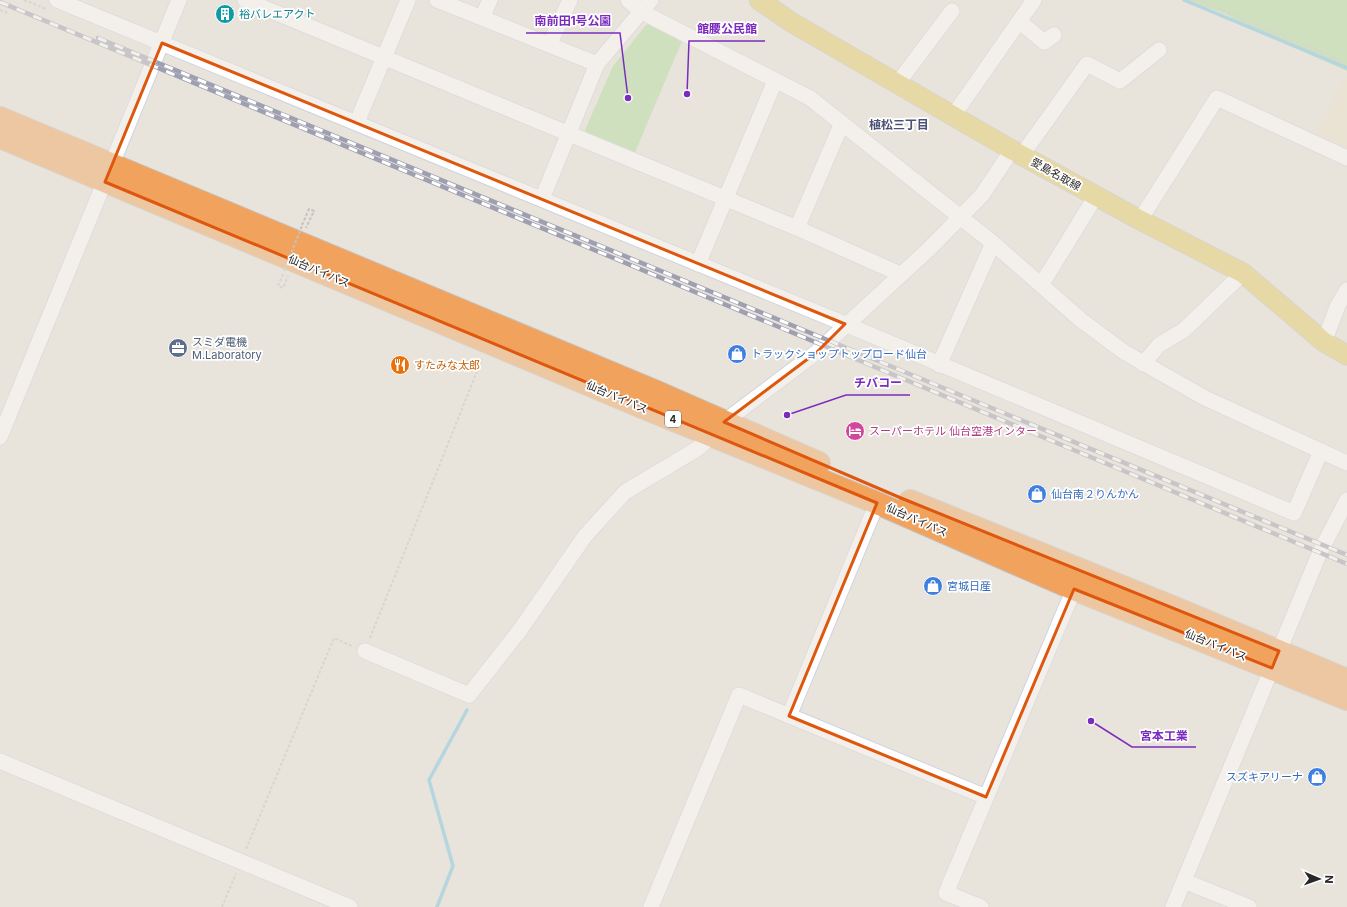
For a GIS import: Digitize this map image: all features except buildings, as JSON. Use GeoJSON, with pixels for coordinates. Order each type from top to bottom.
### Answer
{"type":"FeatureCollection","features":[{"type":"Feature","properties":{"kind":"highway","name":"仙台バイパス"},"geometry":{"type":"LineString","coordinates":[[0,118],[108,173],[488,343],[901,498],[1275,659],[1347,699]]}},
{"type":"Feature","properties":{"kind":"highway","name":"仙台バイパス"},"geometry":{"type":"LineString","coordinates":[[0,137],[108,173],[719,429],[877,503],[1074,589],[1275,659],[1347,680]]}},
{"type":"Feature","properties":{"kind":"main road","name":"愛島名取線"},"geometry":{"type":"LineString","coordinates":[[758,0],[790,22],[953,116],[1140,220],[1243,273],[1324,342],[1347,355]]}},
{"type":"Feature","properties":{"kind":"street"},"geometry":{"type":"LineString","coordinates":[[0,437],[179,0]]}},
{"type":"Feature","properties":{"kind":"street"},"geometry":{"type":"LineString","coordinates":[[245,0],[385,56],[726,200],[797,228],[900,274]]}},
{"type":"Feature","properties":{"kind":"street"},"geometry":{"type":"LineString","coordinates":[[357,122],[408,0]]}},
{"type":"Feature","properties":{"kind":"street"},"geometry":{"type":"LineString","coordinates":[[437,0],[597,64]]}},
{"type":"Feature","properties":{"kind":"street"},"geometry":{"type":"LineString","coordinates":[[482,18],[490,0]]}},
{"type":"Feature","properties":{"kind":"street"},"geometry":{"type":"LineString","coordinates":[[549,45],[570,0]]}},
{"type":"Feature","properties":{"kind":"street"},"geometry":{"type":"LineString","coordinates":[[628,0],[647,6],[775,81],[810,98],[993,243],[1081,320],[1124,352],[1206,398],[1347,463]]}},
{"type":"Feature","properties":{"kind":"street"},"geometry":{"type":"LineString","coordinates":[[953,116],[1034,0]]}},
{"type":"Feature","properties":{"kind":"street"},"geometry":{"type":"LineString","coordinates":[[55,2],[162,43],[357,122],[845,324],[939,365],[1294,513],[1321,451]]}},
{"type":"Feature","properties":{"kind":"street"},"geometry":{"type":"LineString","coordinates":[[542,199],[570,134],[597,64],[647,6]]}},
{"type":"Feature","properties":{"kind":"street"},"geometry":{"type":"LineString","coordinates":[[897,84],[952,11]]}},
{"type":"Feature","properties":{"kind":"street"},"geometry":{"type":"LineString","coordinates":[[1019,21],[1044,42],[1054,34]]}},
{"type":"Feature","properties":{"kind":"street"},"geometry":{"type":"LineString","coordinates":[[365,651],[469,695],[520,630],[585,536],[625,492],[678,461],[817,352],[845,324],[961,218],[982,195],[1087,64],[1120,81],[1159,50]]}},
{"type":"Feature","properties":{"kind":"street"},"geometry":{"type":"LineString","coordinates":[[698,264],[775,81]]}},
{"type":"Feature","properties":{"kind":"street"},"geometry":{"type":"LineString","coordinates":[[1140,220],[1217,98],[1347,158]]}},
{"type":"Feature","properties":{"kind":"street"},"geometry":{"type":"LineString","coordinates":[[797,228],[842,123]]}},
{"type":"Feature","properties":{"kind":"street"},"geometry":{"type":"LineString","coordinates":[[1041,285],[1096,196]]}},
{"type":"Feature","properties":{"kind":"street"},"geometry":{"type":"LineString","coordinates":[[939,365],[993,243]]}},
{"type":"Feature","properties":{"kind":"street"},"geometry":{"type":"LineString","coordinates":[[1143,364],[1159,345],[1184,330],[1243,273]]}},
{"type":"Feature","properties":{"kind":"street"},"geometry":{"type":"LineString","coordinates":[[1324,342],[1338,305],[1347,290]]}},
{"type":"Feature","properties":{"kind":"street"},"geometry":{"type":"LineString","coordinates":[[1173,907],[1320,552],[1347,500]]}},
{"type":"Feature","properties":{"kind":"street"},"geometry":{"type":"LineString","coordinates":[[789,716],[877,503]]}},
{"type":"Feature","properties":{"kind":"street"},"geometry":{"type":"LineString","coordinates":[[981,907],[946,893],[1074,589]]}},
{"type":"Feature","properties":{"kind":"street"},"geometry":{"type":"LineString","coordinates":[[652,907],[739,695],[986,797]]}},
{"type":"Feature","properties":{"kind":"street"},"geometry":{"type":"LineString","coordinates":[[0,761],[350,907]]}},
{"type":"Feature","properties":{"kind":"street"},"geometry":{"type":"LineString","coordinates":[[1184,881],[1249,907]]}},
{"type":"Feature","properties":{"kind":"path"},"geometry":{"type":"LineString","coordinates":[[24,0],[55,2]]}},
{"type":"Feature","properties":{"kind":"path"},"geometry":{"type":"LineString","coordinates":[[1200,0],[1347,63]]}},
{"type":"Feature","properties":{"kind":"path"},"geometry":{"type":"LineString","coordinates":[[0,10],[8,13]]}},
{"type":"Feature","properties":{"kind":"path"},"geometry":{"type":"LineString","coordinates":[[289,275],[283,288],[278,286],[309,209],[314,211],[304,235]]}},
{"type":"Feature","properties":{"kind":"path"},"geometry":{"type":"LineString","coordinates":[[222,907],[334,638],[365,651],[488,343]]}},
{"type":"Feature","properties":{"kind":"highlighted area"},"geometry":{"type":"Polygon","coordinates":[[[162,43],[845,324],[817,352],[724,422],[901,498],[1279,651],[1272,668],[1074,589],[986,797],[789,716],[877,503],[105,182],[162,43]]]}},
{"type":"Feature","properties":{"kind":"shaded area"},"geometry":{"type":"Polygon","coordinates":[[[1344,78],[1347,79],[1347,151],[1316,137],[1344,78]]]}},
{"type":"Feature","properties":{"kind":"green space"},"geometry":{"type":"Polygon","coordinates":[[[1187,0],[1347,0],[1347,71],[1268,36],[1225,14],[1187,0]]]}},
{"type":"Feature","properties":{"kind":"green space"},"geometry":{"type":"Polygon","coordinates":[[[653,23],[682,41],[634,155],[588,137],[585,130],[613,66],[646,25],[653,23]]]}},
{"type":"Feature","properties":{"kind":"waterway"},"geometry":{"type":"LineString","coordinates":[[1184,0],[1347,68]]}},
{"type":"Feature","properties":{"kind":"waterway"},"geometry":{"type":"LineString","coordinates":[[437,907],[453,866],[429,780],[467,710]]}},
{"type":"Feature","properties":{"kind":"railway"},"geometry":{"type":"LineString","coordinates":[[0,2],[1347,564]]}},
{"type":"Feature","properties":{"kind":"railway"},"geometry":{"type":"LineString","coordinates":[[98,38],[1347,555]]}},
{"type":"Feature","properties":{"kind":"place","name":"裕バレエアクト"},"geometry":{"type":"Point","coordinates":[225,14]}},
{"type":"Feature","properties":{"kind":"place","name":"館腰公民館"},"geometry":{"type":"Point","coordinates":[687,94]}},
{"type":"Feature","properties":{"kind":"place","name":"南前田1号公園"},"geometry":{"type":"Point","coordinates":[628,98]}},
{"type":"Feature","properties":{"kind":"place","name":"スミダ電機 M.Laboratory"},"geometry":{"type":"Point","coordinates":[178,348]}},
{"type":"Feature","properties":{"kind":"place","name":"トラックショップトップロード仙台"},"geometry":{"type":"Point","coordinates":[737,354]}},
{"type":"Feature","properties":{"kind":"place","name":"すたみな太郎"},"geometry":{"type":"Point","coordinates":[400,365]}},
{"type":"Feature","properties":{"kind":"place","name":"チバコー"},"geometry":{"type":"Point","coordinates":[787,415]}},
{"type":"Feature","properties":{"kind":"place","name":"スーパーホテル 仙台空港インター"},"geometry":{"type":"Point","coordinates":[855,431]}},
{"type":"Feature","properties":{"kind":"place","name":"仙台南２りんかん"},"geometry":{"type":"Point","coordinates":[1037,494]}},
{"type":"Feature","properties":{"kind":"place","name":"宮城日産"},"geometry":{"type":"Point","coordinates":[933,586]}},
{"type":"Feature","properties":{"kind":"place","name":"宮本工業"},"geometry":{"type":"Point","coordinates":[1091,721]}},
{"type":"Feature","properties":{"kind":"place","name":"スズキアリーナ"},"geometry":{"type":"Point","coordinates":[1317,777]}},
{"type":"Feature","properties":{"kind":"district","name":"植松三丁目"},"geometry":{"type":"Point","coordinates":[899,125]}}]}
